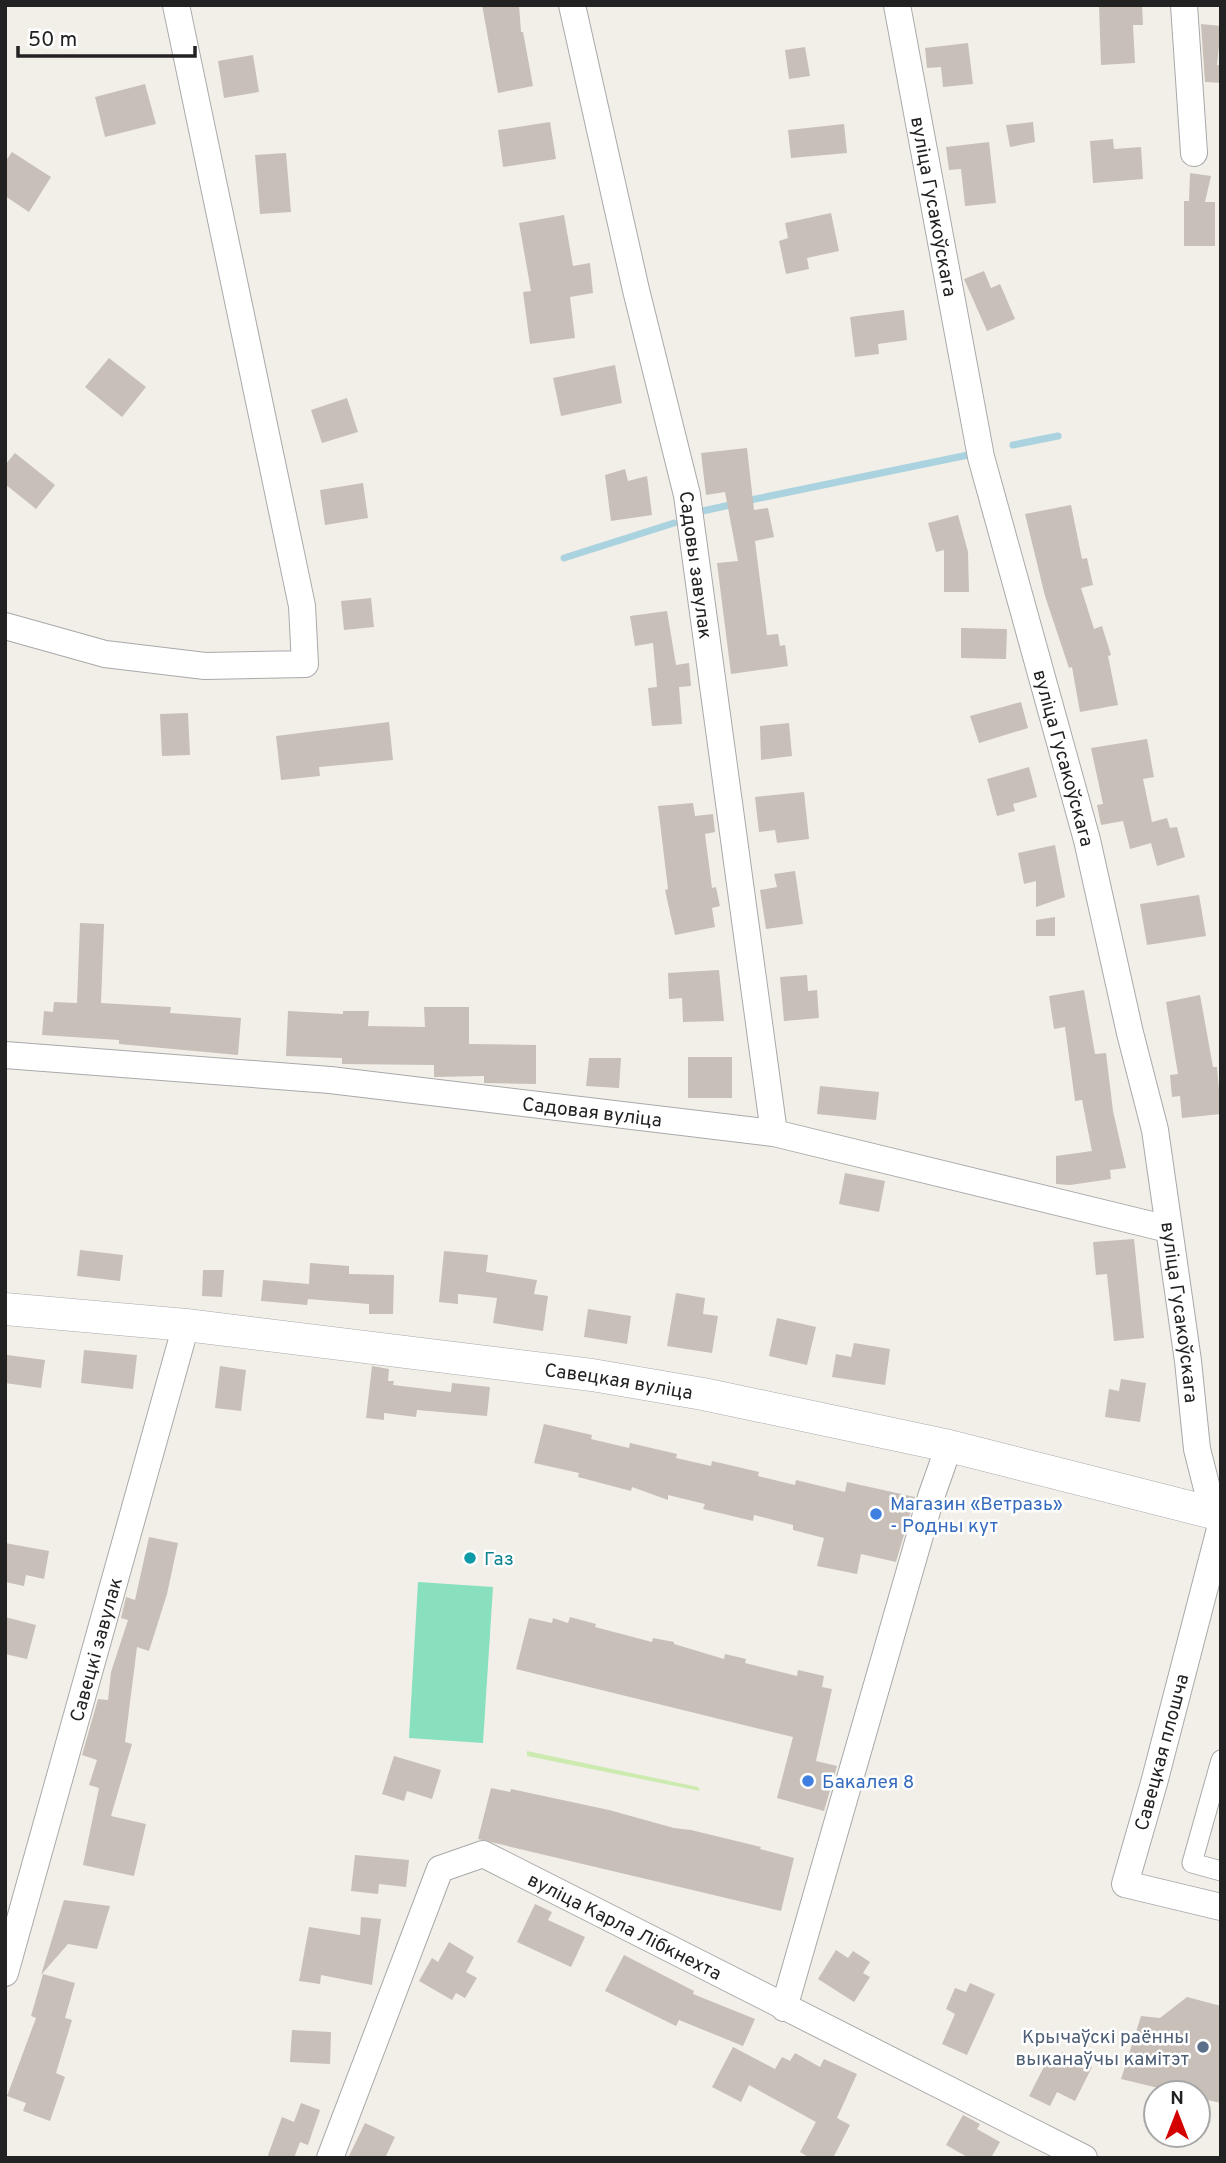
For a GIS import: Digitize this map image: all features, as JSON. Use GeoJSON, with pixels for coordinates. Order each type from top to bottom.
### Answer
{"type":"FeatureCollection","features":[{"type":"Feature","properties":{"kind":"street"},"geometry":{"type":"LineString","coordinates":[[5,626],[118,655],[205,666],[305,664],[302,606],[176,5]]}},
{"type":"Feature","properties":{"kind":"street","name":"Садовы завулак"},"geometry":{"type":"LineString","coordinates":[[572,5],[636,290],[687,495],[774,1133]]}},
{"type":"Feature","properties":{"kind":"street","name":"вуліца Гусакоўскага"},"geometry":{"type":"LineString","coordinates":[[897,5],[981,457],[1087,840],[1130,1033],[1155,1130],[1188,1361],[1197,1449],[1218,1517]]}},
{"type":"Feature","properties":{"kind":"street"},"geometry":{"type":"LineString","coordinates":[[1184,5],[1194,153]]}},
{"type":"Feature","properties":{"kind":"street","name":"Садовая вуліца"},"geometry":{"type":"LineString","coordinates":[[5,1055],[330,1080],[774,1133],[1168,1229]]}},
{"type":"Feature","properties":{"kind":"street","name":"Савецкая вуліца"},"geometry":{"type":"LineString","coordinates":[[5,1309],[186,1325],[593,1375],[703,1394],[949,1446],[1218,1517]]}},
{"type":"Feature","properties":{"kind":"street","name":"Савецкі завулак"},"geometry":{"type":"LineString","coordinates":[[5,1973],[186,1325]]}},
{"type":"Feature","properties":{"kind":"street"},"geometry":{"type":"LineString","coordinates":[[784,2008],[931,1497],[949,1446]]}},
{"type":"Feature","properties":{"kind":"street","name":"Савецкая плошча"},"geometry":{"type":"LineString","coordinates":[[1218,1517],[1154,1783],[1125,1884],[1221,1907]]}},
{"type":"Feature","properties":{"kind":"street"},"geometry":{"type":"LineString","coordinates":[[1221,1760],[1212,1818],[1192,1864],[1221,1871]]}},
{"type":"Feature","properties":{"kind":"street","name":"вуліца Карла Лібкнехта"},"geometry":{"type":"LineString","coordinates":[[330,2158],[440,1869],[483,1854],[1084,2158]]}},
{"type":"Feature","properties":{"kind":"green space"},"geometry":{"type":"Polygon","coordinates":[[[418,1582],[493,1587],[483,1743],[409,1738],[418,1582]]]}},
{"type":"Feature","properties":{"kind":"green space"},"geometry":{"type":"Polygon","coordinates":[[[527,1751],[698,1787],[700,1791],[527,1756],[527,1751]]]}},
{"type":"Feature","properties":{"kind":"building"},"geometry":{"type":"Polygon","coordinates":[[[482,5],[519,5],[521,32],[533,86],[498,93],[482,5]]]}},
{"type":"Feature","properties":{"kind":"building"},"geometry":{"type":"Polygon","coordinates":[[[1099,5],[1142,5],[1143,25],[1133,25],[1135,63],[1101,65],[1099,5]]]}},
{"type":"Feature","properties":{"kind":"building"},"geometry":{"type":"Polygon","coordinates":[[[1201,24],[1221,26],[1217,65],[1221,65],[1221,83],[1205,82],[1201,24]]]}},
{"type":"Feature","properties":{"kind":"building"},"geometry":{"type":"Polygon","coordinates":[[[968,43],[973,84],[943,87],[941,67],[927,68],[925,48],[968,43]]]}},
{"type":"Feature","properties":{"kind":"building"},"geometry":{"type":"Polygon","coordinates":[[[805,47],[810,76],[789,79],[785,50],[805,47]]]}},
{"type":"Feature","properties":{"kind":"building"},"geometry":{"type":"Polygon","coordinates":[[[253,55],[259,92],[224,98],[218,61],[253,55]]]}},
{"type":"Feature","properties":{"kind":"building"},"geometry":{"type":"Polygon","coordinates":[[[145,84],[156,124],[105,137],[95,97],[145,84]]]}},
{"type":"Feature","properties":{"kind":"building"},"geometry":{"type":"Polygon","coordinates":[[[550,122],[556,159],[503,167],[498,130],[550,122]]]}},
{"type":"Feature","properties":{"kind":"building"},"geometry":{"type":"Polygon","coordinates":[[[1033,122],[1035,142],[1010,147],[1006,125],[1033,122]]]}},
{"type":"Feature","properties":{"kind":"building"},"geometry":{"type":"Polygon","coordinates":[[[844,124],[847,153],[791,158],[788,130],[844,124]]]}},
{"type":"Feature","properties":{"kind":"building"},"geometry":{"type":"Polygon","coordinates":[[[1113,139],[1114,149],[1141,147],[1143,179],[1093,183],[1090,141],[1113,139]]]}},
{"type":"Feature","properties":{"kind":"building"},"geometry":{"type":"Polygon","coordinates":[[[989,142],[996,203],[965,206],[961,169],[949,170],[946,147],[989,142]]]}},
{"type":"Feature","properties":{"kind":"building"},"geometry":{"type":"Polygon","coordinates":[[[12,152],[51,177],[29,212],[5,196],[5,162],[12,152]]]}},
{"type":"Feature","properties":{"kind":"building"},"geometry":{"type":"Polygon","coordinates":[[[286,153],[291,212],[260,214],[255,155],[286,153]]]}},
{"type":"Feature","properties":{"kind":"building"},"geometry":{"type":"Polygon","coordinates":[[[1190,173],[1211,176],[1205,202],[1215,202],[1215,246],[1184,246],[1184,201],[1189,201],[1190,173]]]}},
{"type":"Feature","properties":{"kind":"building"},"geometry":{"type":"Polygon","coordinates":[[[831,213],[839,251],[807,258],[809,269],[786,274],[779,241],[788,238],[785,223],[831,213]]]}},
{"type":"Feature","properties":{"kind":"building"},"geometry":{"type":"Polygon","coordinates":[[[564,215],[573,266],[590,263],[593,293],[570,297],[575,338],[530,344],[523,292],[531,291],[519,223],[564,215]]]}},
{"type":"Feature","properties":{"kind":"building"},"geometry":{"type":"Polygon","coordinates":[[[984,271],[991,288],[1000,284],[1015,319],[987,331],[964,279],[984,271]]]}},
{"type":"Feature","properties":{"kind":"building"},"geometry":{"type":"Polygon","coordinates":[[[904,310],[907,340],[878,344],[879,354],[855,357],[850,317],[904,310]]]}},
{"type":"Feature","properties":{"kind":"building"},"geometry":{"type":"Polygon","coordinates":[[[109,358],[146,387],[122,417],[85,387],[109,358]]]}},
{"type":"Feature","properties":{"kind":"building"},"geometry":{"type":"Polygon","coordinates":[[[615,365],[622,403],[561,416],[553,378],[615,365]]]}},
{"type":"Feature","properties":{"kind":"building"},"geometry":{"type":"Polygon","coordinates":[[[347,398],[358,432],[322,443],[311,410],[347,398]]]}},
{"type":"Feature","properties":{"kind":"building"},"geometry":{"type":"Polygon","coordinates":[[[747,448],[754,510],[768,508],[774,537],[755,541],[767,635],[778,634],[780,646],[785,645],[788,666],[731,674],[717,563],[738,561],[725,492],[706,495],[701,453],[747,448]]]}},
{"type":"Feature","properties":{"kind":"building"},"geometry":{"type":"Polygon","coordinates":[[[15,453],[55,485],[36,509],[5,484],[5,465],[15,453]]]}},
{"type":"Feature","properties":{"kind":"building"},"geometry":{"type":"Polygon","coordinates":[[[625,469],[628,481],[647,476],[652,515],[611,521],[605,475],[625,469]]]}},
{"type":"Feature","properties":{"kind":"building"},"geometry":{"type":"Polygon","coordinates":[[[363,483],[368,518],[325,525],[320,490],[363,483]]]}},
{"type":"Feature","properties":{"kind":"building"},"geometry":{"type":"Polygon","coordinates":[[[1071,505],[1082,559],[1087,558],[1093,585],[1081,588],[1094,629],[1102,626],[1111,655],[1108,656],[1118,705],[1080,712],[1072,667],[1069,668],[1045,596],[1025,514],[1071,505]]]}},
{"type":"Feature","properties":{"kind":"building"},"geometry":{"type":"Polygon","coordinates":[[[958,515],[968,552],[969,592],[944,592],[944,550],[936,552],[928,523],[958,515]]]}},
{"type":"Feature","properties":{"kind":"building"},"geometry":{"type":"Polygon","coordinates":[[[371,598],[374,627],[344,630],[341,601],[371,598]]]}},
{"type":"Feature","properties":{"kind":"building"},"geometry":{"type":"Polygon","coordinates":[[[667,611],[676,665],[689,663],[691,686],[679,687],[682,724],[652,726],[648,688],[657,687],[653,643],[635,646],[630,616],[667,611]]]}},
{"type":"Feature","properties":{"kind":"building"},"geometry":{"type":"Polygon","coordinates":[[[961,628],[1007,629],[1006,659],[961,658],[961,628]]]}},
{"type":"Feature","properties":{"kind":"building"},"geometry":{"type":"Polygon","coordinates":[[[1021,702],[1028,728],[979,743],[970,716],[1021,702]]]}},
{"type":"Feature","properties":{"kind":"building"},"geometry":{"type":"Polygon","coordinates":[[[188,713],[190,755],[162,756],[160,714],[188,713]]]}},
{"type":"Feature","properties":{"kind":"building"},"geometry":{"type":"Polygon","coordinates":[[[389,722],[393,760],[319,767],[320,776],[281,780],[276,736],[389,722]]]}},
{"type":"Feature","properties":{"kind":"building"},"geometry":{"type":"Polygon","coordinates":[[[789,723],[792,756],[761,760],[760,726],[789,723]]]}},
{"type":"Feature","properties":{"kind":"building"},"geometry":{"type":"Polygon","coordinates":[[[1147,739],[1154,777],[1143,779],[1152,822],[1167,818],[1170,828],[1177,827],[1185,857],[1157,866],[1151,843],[1130,849],[1123,821],[1101,825],[1097,805],[1103,804],[1091,748],[1147,739]]]}},
{"type":"Feature","properties":{"kind":"building"},"geometry":{"type":"Polygon","coordinates":[[[1029,767],[1037,797],[1013,804],[1015,811],[997,816],[987,779],[1029,767]]]}},
{"type":"Feature","properties":{"kind":"building"},"geometry":{"type":"Polygon","coordinates":[[[804,792],[809,839],[777,843],[775,830],[759,832],[755,797],[804,792]]]}},
{"type":"Feature","properties":{"kind":"building"},"geometry":{"type":"Polygon","coordinates":[[[693,803],[695,816],[713,814],[715,832],[705,834],[712,888],[716,887],[720,906],[712,908],[715,927],[675,935],[665,890],[668,889],[658,806],[693,803]]]}},
{"type":"Feature","properties":{"kind":"building"},"geometry":{"type":"Polygon","coordinates":[[[1055,845],[1065,897],[1036,907],[1036,881],[1024,884],[1018,853],[1055,845]]]}},
{"type":"Feature","properties":{"kind":"building"},"geometry":{"type":"Polygon","coordinates":[[[795,871],[803,924],[766,929],[760,890],[777,887],[774,874],[795,871]]]}},
{"type":"Feature","properties":{"kind":"building"},"geometry":{"type":"Polygon","coordinates":[[[1199,895],[1206,936],[1147,945],[1140,904],[1199,895]]]}},
{"type":"Feature","properties":{"kind":"building"},"geometry":{"type":"Polygon","coordinates":[[[1055,917],[1055,936],[1036,936],[1036,920],[1055,917]]]}},
{"type":"Feature","properties":{"kind":"building"},"geometry":{"type":"Polygon","coordinates":[[[80,923],[104,924],[101,1003],[171,1007],[170,1013],[241,1018],[238,1055],[119,1044],[119,1040],[42,1035],[44,1011],[53,1012],[54,1002],[77,1003],[80,923]]]}},
{"type":"Feature","properties":{"kind":"building"},"geometry":{"type":"Polygon","coordinates":[[[719,970],[724,1021],[683,1022],[682,998],[669,999],[668,973],[719,970]]]}},
{"type":"Feature","properties":{"kind":"building"},"geometry":{"type":"Polygon","coordinates":[[[807,975],[808,991],[817,990],[819,1018],[784,1021],[780,977],[807,975]]]}},
{"type":"Feature","properties":{"kind":"building"},"geometry":{"type":"Polygon","coordinates":[[[1084,990],[1095,1054],[1106,1053],[1113,1111],[1126,1168],[1110,1170],[1111,1179],[1070,1185],[1056,1184],[1056,1156],[1092,1151],[1082,1100],[1075,1101],[1065,1027],[1054,1029],[1049,996],[1084,990]]]}},
{"type":"Feature","properties":{"kind":"building"},"geometry":{"type":"Polygon","coordinates":[[[1200,995],[1213,1067],[1217,1067],[1221,1114],[1182,1118],[1180,1096],[1172,1097],[1170,1075],[1178,1074],[1166,1002],[1200,995]]]}},
{"type":"Feature","properties":{"kind":"building"},"geometry":{"type":"Polygon","coordinates":[[[424,1007],[469,1007],[469,1044],[536,1045],[536,1084],[484,1083],[484,1076],[434,1077],[434,1065],[342,1064],[342,1058],[286,1056],[288,1011],[343,1014],[343,1011],[369,1011],[368,1026],[425,1027],[424,1007]]]}},
{"type":"Feature","properties":{"kind":"building"},"geometry":{"type":"Polygon","coordinates":[[[688,1057],[732,1057],[732,1098],[688,1098],[688,1057]]]}},
{"type":"Feature","properties":{"kind":"building"},"geometry":{"type":"Polygon","coordinates":[[[589,1058],[621,1058],[619,1088],[586,1086],[589,1058]]]}},
{"type":"Feature","properties":{"kind":"building"},"geometry":{"type":"Polygon","coordinates":[[[820,1086],[879,1092],[876,1120],[817,1114],[820,1086]]]}},
{"type":"Feature","properties":{"kind":"building"},"geometry":{"type":"Polygon","coordinates":[[[845,1173],[885,1181],[879,1212],[839,1204],[845,1173]]]}},
{"type":"Feature","properties":{"kind":"building"},"geometry":{"type":"Polygon","coordinates":[[[1134,1239],[1144,1338],[1114,1341],[1107,1274],[1096,1275],[1093,1242],[1134,1239]]]}},
{"type":"Feature","properties":{"kind":"building"},"geometry":{"type":"Polygon","coordinates":[[[80,1250],[123,1255],[120,1281],[77,1276],[80,1250]]]}},
{"type":"Feature","properties":{"kind":"building"},"geometry":{"type":"Polygon","coordinates":[[[444,1251],[488,1255],[486,1272],[537,1280],[534,1294],[548,1296],[543,1331],[493,1323],[497,1298],[458,1294],[458,1304],[439,1302],[444,1251]]]}},
{"type":"Feature","properties":{"kind":"building"},"geometry":{"type":"Polygon","coordinates":[[[310,1263],[349,1266],[349,1274],[394,1275],[393,1314],[369,1314],[369,1304],[308,1299],[307,1305],[261,1301],[263,1280],[309,1284],[310,1263]]]}},
{"type":"Feature","properties":{"kind":"building"},"geometry":{"type":"Polygon","coordinates":[[[203,1270],[224,1270],[222,1297],[202,1296],[203,1270]]]}},
{"type":"Feature","properties":{"kind":"building"},"geometry":{"type":"Polygon","coordinates":[[[676,1293],[705,1298],[703,1314],[718,1316],[712,1353],[667,1346],[676,1293]]]}},
{"type":"Feature","properties":{"kind":"building"},"geometry":{"type":"Polygon","coordinates":[[[588,1309],[631,1316],[627,1344],[584,1337],[588,1309]]]}},
{"type":"Feature","properties":{"kind":"building"},"geometry":{"type":"Polygon","coordinates":[[[777,1318],[816,1327],[807,1365],[769,1356],[777,1318]]]}},
{"type":"Feature","properties":{"kind":"building"},"geometry":{"type":"Polygon","coordinates":[[[854,1343],[890,1349],[885,1385],[832,1377],[836,1354],[851,1357],[854,1343]]]}},
{"type":"Feature","properties":{"kind":"building"},"geometry":{"type":"Polygon","coordinates":[[[84,1350],[137,1355],[133,1389],[81,1383],[84,1350]]]}},
{"type":"Feature","properties":{"kind":"building"},"geometry":{"type":"Polygon","coordinates":[[[7,1355],[45,1360],[41,1388],[5,1383],[7,1355]]]}},
{"type":"Feature","properties":{"kind":"building"},"geometry":{"type":"Polygon","coordinates":[[[220,1366],[246,1370],[241,1411],[215,1408],[220,1366]]]}},
{"type":"Feature","properties":{"kind":"building"},"geometry":{"type":"Polygon","coordinates":[[[372,1366],[389,1369],[388,1381],[394,1381],[393,1385],[451,1392],[452,1383],[490,1387],[487,1416],[417,1410],[416,1417],[384,1413],[384,1420],[366,1418],[372,1366]]]}},
{"type":"Feature","properties":{"kind":"building"},"geometry":{"type":"Polygon","coordinates":[[[1121,1379],[1146,1383],[1140,1422],[1105,1417],[1109,1389],[1119,1391],[1121,1379]]]}},
{"type":"Feature","properties":{"kind":"building"},"geometry":{"type":"Polygon","coordinates":[[[544,1424],[592,1435],[591,1439],[629,1448],[630,1443],[677,1454],[676,1458],[711,1466],[712,1461],[759,1472],[758,1476],[795,1485],[796,1480],[845,1492],[847,1482],[915,1497],[896,1562],[861,1554],[857,1574],[817,1566],[824,1538],[793,1530],[793,1525],[754,1515],[753,1521],[703,1509],[705,1504],[668,1495],[668,1500],[632,1487],[631,1491],[578,1477],[579,1473],[534,1463],[544,1424]]]}},
{"type":"Feature","properties":{"kind":"building"},"geometry":{"type":"Polygon","coordinates":[[[149,1537],[178,1543],[167,1594],[149,1651],[137,1647],[125,1742],[132,1744],[111,1816],[146,1824],[134,1876],[83,1865],[99,1788],[89,1785],[97,1760],[82,1755],[98,1699],[108,1700],[111,1672],[128,1620],[121,1618],[126,1597],[135,1600],[149,1537]]]}},
{"type":"Feature","properties":{"kind":"building"},"geometry":{"type":"Polygon","coordinates":[[[5,1543],[49,1551],[44,1579],[26,1575],[24,1586],[5,1582],[5,1543]]]}},
{"type":"Feature","properties":{"kind":"building"},"geometry":{"type":"Polygon","coordinates":[[[5,1617],[36,1625],[27,1659],[5,1654],[5,1617]]]}},
{"type":"Feature","properties":{"kind":"building"},"geometry":{"type":"Polygon","coordinates":[[[570,1617],[596,1624],[595,1627],[652,1642],[653,1638],[674,1642],[724,1659],[725,1654],[746,1659],[745,1663],[797,1676],[798,1670],[824,1676],[822,1687],[832,1689],[816,1761],[837,1766],[824,1811],[777,1798],[793,1737],[516,1669],[529,1618],[552,1623],[553,1618],[568,1623],[570,1617]]]}},
{"type":"Feature","properties":{"kind":"building"},"geometry":{"type":"Polygon","coordinates":[[[394,1756],[441,1770],[432,1799],[407,1791],[404,1801],[382,1794],[394,1756]]]}},
{"type":"Feature","properties":{"kind":"building"},"geometry":{"type":"Polygon","coordinates":[[[491,1788],[510,1792],[511,1789],[609,1810],[674,1828],[761,1847],[760,1849],[794,1858],[781,1911],[478,1839],[491,1788]]]}},
{"type":"Feature","properties":{"kind":"building"},"geometry":{"type":"Polygon","coordinates":[[[355,1855],[409,1860],[406,1887],[379,1884],[378,1894],[351,1891],[355,1855]]]}},
{"type":"Feature","properties":{"kind":"building"},"geometry":{"type":"Polygon","coordinates":[[[64,1900],[110,1906],[97,1949],[68,1944],[41,1975],[64,1900]]]}},
{"type":"Feature","properties":{"kind":"building"},"geometry":{"type":"Polygon","coordinates":[[[535,1904],[552,1912],[548,1920],[585,1937],[571,1967],[517,1942],[535,1904]]]}},
{"type":"Feature","properties":{"kind":"building"},"geometry":{"type":"Polygon","coordinates":[[[361,1917],[381,1919],[372,1985],[321,1975],[320,1984],[299,1981],[309,1927],[360,1935],[361,1917]]]}},
{"type":"Feature","properties":{"kind":"building"},"geometry":{"type":"Polygon","coordinates":[[[449,1942],[474,1957],[466,1972],[477,1978],[465,1998],[456,1993],[452,2000],[419,1981],[432,1958],[438,1962],[449,1942]]]}},
{"type":"Feature","properties":{"kind":"building"},"geometry":{"type":"Polygon","coordinates":[[[836,1950],[848,1958],[853,1951],[870,1962],[863,1973],[870,1977],[854,2002],[818,1979],[836,1950]]]}},
{"type":"Feature","properties":{"kind":"building"},"geometry":{"type":"Polygon","coordinates":[[[624,1955],[694,1991],[693,1994],[755,2019],[743,2046],[679,2020],[676,2026],[605,1991],[624,1955]]]}},
{"type":"Feature","properties":{"kind":"building"},"geometry":{"type":"Polygon","coordinates":[[[43,1974],[75,1983],[65,2018],[72,2020],[56,2073],[65,2077],[50,2121],[23,2111],[26,2103],[7,2096],[36,2018],[31,2016],[43,1974]]]}},
{"type":"Feature","properties":{"kind":"building"},"geometry":{"type":"Polygon","coordinates":[[[970,1983],[995,1994],[967,2055],[942,2044],[955,2014],[946,2009],[955,1988],[966,1992],[970,1983]]]}},
{"type":"Feature","properties":{"kind":"building"},"geometry":{"type":"Polygon","coordinates":[[[1187,1997],[1221,2006],[1221,2103],[1212,2101],[1212,2079],[1142,2079],[1142,2084],[1121,2079],[1141,2016],[1160,2018],[1187,1997]]]}},
{"type":"Feature","properties":{"kind":"building"},"geometry":{"type":"Polygon","coordinates":[[[292,2030],[331,2032],[330,2064],[290,2062],[292,2030]]]}},
{"type":"Feature","properties":{"kind":"building"},"geometry":{"type":"Polygon","coordinates":[[[733,2047],[775,2069],[782,2057],[790,2061],[795,2053],[820,2067],[824,2059],[857,2074],[837,2118],[850,2125],[833,2158],[810,2158],[800,2152],[816,2122],[749,2085],[741,2102],[712,2087],[733,2047]]]}},
{"type":"Feature","properties":{"kind":"building"},"geometry":{"type":"Polygon","coordinates":[[[1062,2052],[1092,2067],[1075,2101],[1057,2092],[1050,2106],[1029,2096],[1048,2059],[1056,2063],[1062,2052]]]}},
{"type":"Feature","properties":{"kind":"building"},"geometry":{"type":"Polygon","coordinates":[[[301,2103],[320,2110],[308,2145],[300,2142],[294,2158],[267,2158],[282,2117],[294,2122],[301,2103]]]}},
{"type":"Feature","properties":{"kind":"building"},"geometry":{"type":"Polygon","coordinates":[[[963,2115],[980,2124],[977,2129],[1000,2142],[991,2158],[969,2158],[946,2145],[963,2115]]]}},
{"type":"Feature","properties":{"kind":"building"},"geometry":{"type":"Polygon","coordinates":[[[365,2123],[395,2137],[385,2158],[348,2158],[365,2123]]]}},
{"type":"Feature","properties":{"kind":"waterway"},"geometry":{"type":"LineString","coordinates":[[1013,445],[1058,436]]}},
{"type":"Feature","properties":{"kind":"waterway"},"geometry":{"type":"LineString","coordinates":[[746,501],[968,455]]}},
{"type":"Feature","properties":{"kind":"waterway"},"geometry":{"type":"LineString","coordinates":[[698,512],[735,504]]}},
{"type":"Feature","properties":{"kind":"waterway"},"geometry":{"type":"LineString","coordinates":[[564,558],[674,523]]}},
{"type":"Feature","properties":{"kind":"place","name":"Магазин «Ветразь» - Родны кут"},"geometry":{"type":"Point","coordinates":[876,1514]}},
{"type":"Feature","properties":{"kind":"place","name":"Газ"},"geometry":{"type":"Point","coordinates":[470,1558]}},
{"type":"Feature","properties":{"kind":"place","name":"Бакалея 8"},"geometry":{"type":"Point","coordinates":[808,1781]}},
{"type":"Feature","properties":{"kind":"place","name":"Крычаўскі раённы выканаўчы камітэт"},"geometry":{"type":"Point","coordinates":[1203,2047]}}]}
